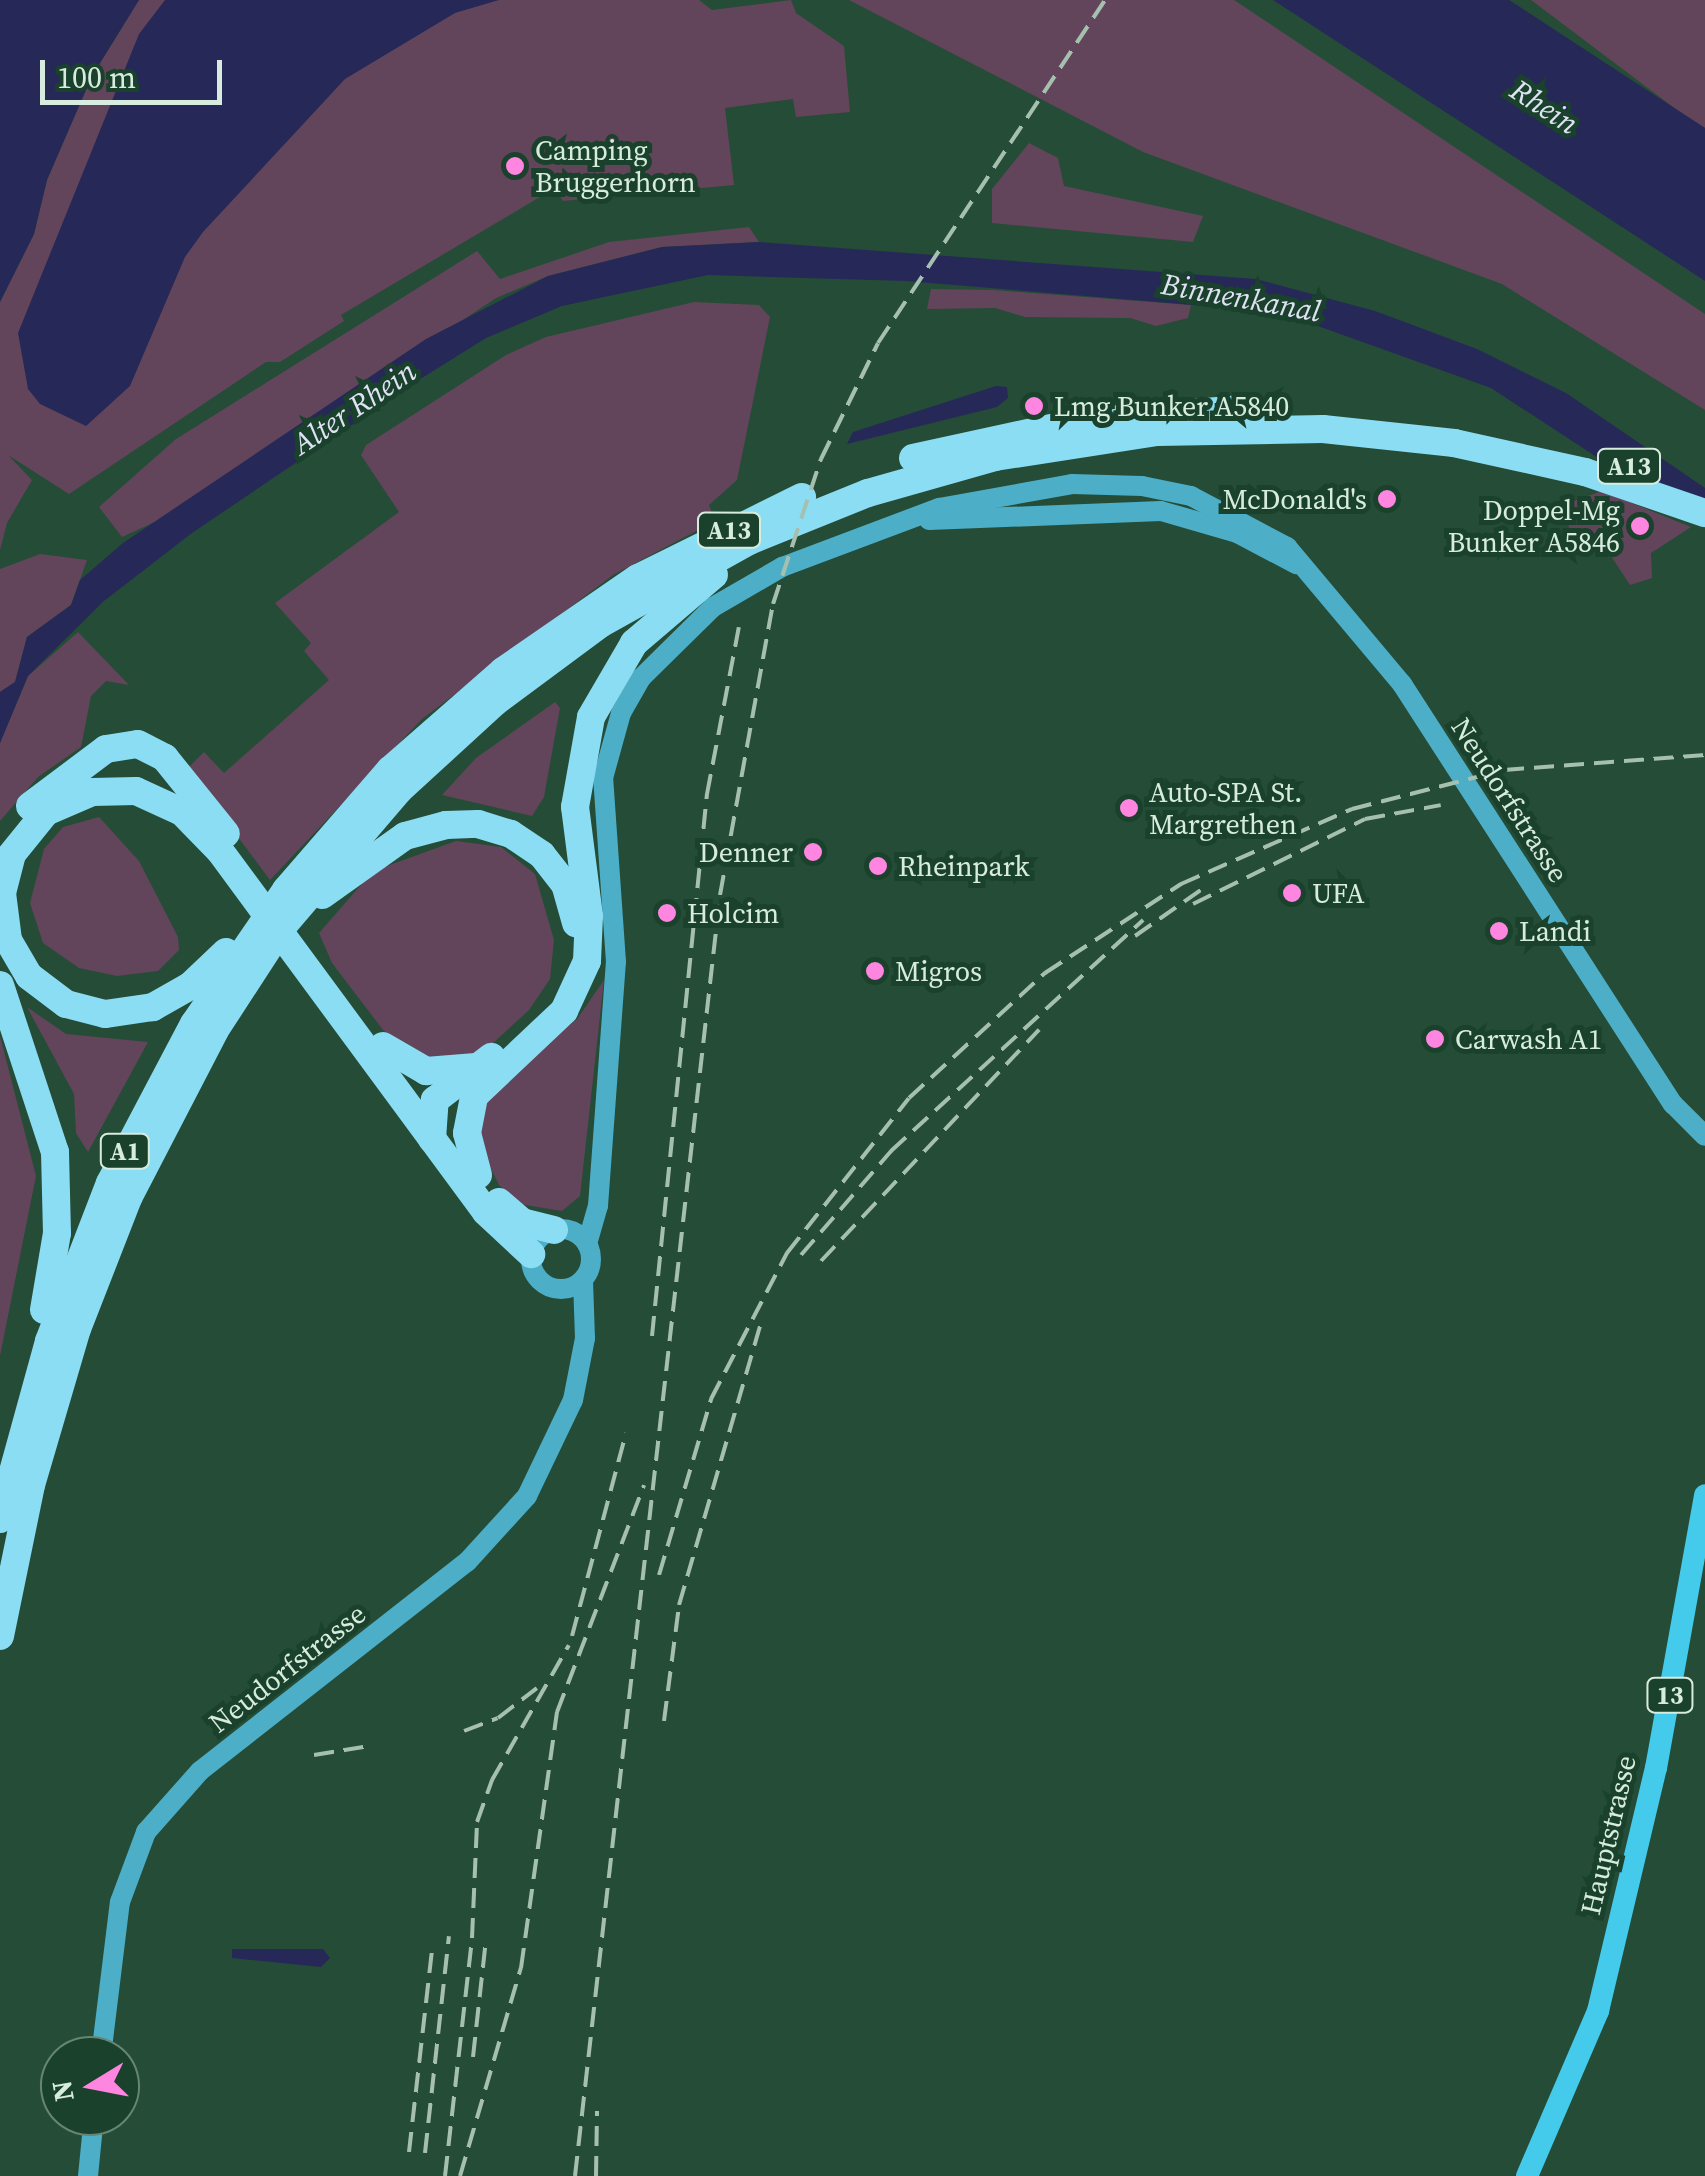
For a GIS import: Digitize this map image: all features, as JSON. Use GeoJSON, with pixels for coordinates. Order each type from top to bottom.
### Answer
{"type":"FeatureCollection","features":[{"type":"Feature","properties":{"kind":"highway","name":"A13"},"geometry":{"type":"LineString","coordinates":[[310,960],[249,877],[176,808],[136,791],[99,790],[52,808],[20,840],[4,878],[4,925],[22,967],[47,992],[84,1010],[127,1014],[190,986],[286,890],[402,759],[558,630],[694,547],[860,476],[1012,434],[1200,410],[1386,415],[1550,444],[1705,495]]}},
{"type":"Feature","properties":{"kind":"highway","name":"A13"},"geometry":{"type":"LineString","coordinates":[[282,928],[399,790],[520,682],[658,589],[813,513],[995,457],[1190,429],[1388,434],[1522,456],[1705,513]]}},
{"type":"Feature","properties":{"kind":"highway","name":"A13"},"geometry":{"type":"LineString","coordinates":[[478,1175],[467,1132],[474,1096],[559,1018],[585,969],[590,927],[576,785],[600,695],[634,642],[664,612],[813,513]]}},
{"type":"Feature","properties":{"kind":"highway"},"geometry":{"type":"LineString","coordinates":[[0,847],[47,792],[106,749],[131,743],[165,758],[249,877]]}},
{"type":"Feature","properties":{"kind":"highway","name":"A1"},"geometry":{"type":"LineString","coordinates":[[0,1636],[45,1430],[112,1236],[182,1088],[282,928],[366,860],[413,833],[478,824],[527,842],[568,892],[576,929],[572,964],[544,1014],[438,1096],[424,1121]]}},
{"type":"Feature","properties":{"kind":"highway","name":"A1"},"geometry":{"type":"LineString","coordinates":[[19,1440],[66,1291],[134,1134],[212,994],[286,890]]}},
{"type":"Feature","properties":{"kind":"highway"},"geometry":{"type":"LineString","coordinates":[[310,960],[383,1046],[424,1121],[514,1217],[560,1230]]}},
{"type":"Feature","properties":{"kind":"highway"},"geometry":{"type":"LineString","coordinates":[[310,960],[486,1212],[531,1254]]}},
{"type":"Feature","properties":{"kind":"highway","name":"A1"},"geometry":{"type":"LineString","coordinates":[[0,985],[45,1108],[58,1182],[52,1271],[0,1520]]}},
{"type":"Feature","properties":{"kind":"highway"},"geometry":{"type":"LineString","coordinates":[[383,1046],[426,1071],[477,1066]]}},
{"type":"Feature","properties":{"kind":"main road","name":"Neudorfstrasse"},"geometry":{"type":"LineString","coordinates":[[587,1244],[599,1195],[616,962],[601,799],[621,713],[655,660],[714,606],[782,567],[908,521],[1033,490],[1142,486],[1235,514],[1287,547],[1296,564],[1402,684],[1673,1104],[1702,1130]]}},
{"type":"Feature","properties":{"kind":"main road","name":"Neudorfstrasse"},"geometry":{"type":"LineString","coordinates":[[908,521],[1150,510],[1237,533],[1296,564]]}},
{"type":"Feature","properties":{"kind":"main road"},"geometry":{"type":"LineString","coordinates":[[560,1230],[587,1244],[590,1266],[582,1280],[560,1289],[537,1278],[531,1254],[599,1195]]}},
{"type":"Feature","properties":{"kind":"main road","name":"Neudorfstrasse"},"geometry":{"type":"LineString","coordinates":[[104,2036],[123,1888],[157,1816],[218,1756],[493,1538],[553,1453],[580,1360],[582,1280]]}},
{"type":"Feature","properties":{"kind":"main road","name":"Neudorfstrasse"},"geometry":{"type":"LineString","coordinates":[[560,1289],[574,1316],[580,1360]]}},
{"type":"Feature","properties":{"kind":"main road","name":"Hauptstrasse"},"geometry":{"type":"LineString","coordinates":[[1527,2176],[1598,2011],[1656,1768],[1705,1496]]}},
{"type":"Feature","properties":{"kind":"main road"},"geometry":{"type":"LineString","coordinates":[[88,2176],[92,2136]]}},
{"type":"Feature","properties":{"kind":"shaded area"},"geometry":{"type":"Polygon","coordinates":[[[139,0],[699,0],[712,10],[791,0],[796,13],[844,46],[850,112],[796,117],[793,99],[725,108],[734,185],[563,201],[555,188],[341,315],[344,321],[280,362],[266,362],[69,494],[8,455],[32,480],[7,523],[0,550],[0,302],[34,234],[47,180],[92,76],[139,0]]]}},
{"type":"Feature","properties":{"kind":"shaded area"},"geometry":{"type":"Polygon","coordinates":[[[849,0],[1234,0],[1705,314],[1705,410],[1502,284],[1143,152],[849,0]]]}},
{"type":"Feature","properties":{"kind":"shaded area"},"geometry":{"type":"Polygon","coordinates":[[[1531,0],[1705,0],[1705,128],[1677,110],[1531,0]]]}},
{"type":"Feature","properties":{"kind":"shaded area"},"geometry":{"type":"Polygon","coordinates":[[[1029,143],[1058,158],[1064,186],[1203,216],[1193,242],[992,223],[992,189],[1029,143]]]}},
{"type":"Feature","properties":{"kind":"shaded area"},"geometry":{"type":"Polygon","coordinates":[[[749,227],[759,242],[662,247],[548,276],[496,298],[170,515],[122,537],[99,507],[176,439],[477,251],[500,279],[609,242],[749,227]]]}},
{"type":"Feature","properties":{"kind":"shaded area"},"geometry":{"type":"Polygon","coordinates":[[[931,289],[1191,305],[1188,318],[1156,326],[1130,318],[1025,317],[995,308],[927,309],[931,289]]]}},
{"type":"Feature","properties":{"kind":"shaded area"},"geometry":{"type":"Polygon","coordinates":[[[694,302],[759,305],[770,317],[737,480],[709,505],[715,521],[613,575],[422,719],[270,880],[187,769],[204,752],[224,773],[329,680],[304,651],[311,643],[275,603],[399,512],[361,455],[366,445],[506,355],[546,337],[694,302]]]}},
{"type":"Feature","properties":{"kind":"shaded area"},"geometry":{"type":"Polygon","coordinates":[[[1602,491],[1691,527],[1651,553],[1652,578],[1630,585],[1598,536],[1569,538],[1568,503],[1602,491]]]}},
{"type":"Feature","properties":{"kind":"shaded area"},"geometry":{"type":"Polygon","coordinates":[[[40,554],[87,560],[71,605],[27,637],[15,682],[0,692],[0,569],[40,554]]]}},
{"type":"Feature","properties":{"kind":"shaded area"},"geometry":{"type":"Polygon","coordinates":[[[78,632],[129,685],[106,681],[91,696],[81,747],[38,777],[0,821],[0,743],[28,676],[78,632]]]}},
{"type":"Feature","properties":{"kind":"shaded area"},"geometry":{"type":"Polygon","coordinates":[[[555,702],[560,708],[544,797],[532,816],[442,795],[476,758],[555,702]]]}},
{"type":"Feature","properties":{"kind":"shaded area"},"geometry":{"type":"Polygon","coordinates":[[[99,817],[139,861],[178,937],[179,950],[158,971],[117,976],[79,968],[43,943],[30,903],[44,849],[63,827],[99,817]]]}},
{"type":"Feature","properties":{"kind":"shaded area"},"geometry":{"type":"Polygon","coordinates":[[[456,841],[501,847],[535,874],[554,940],[550,979],[529,1010],[492,1044],[459,1060],[420,1057],[383,1030],[332,963],[319,933],[373,871],[456,841]]]}},
{"type":"Feature","properties":{"kind":"shaded area"},"geometry":{"type":"Polygon","coordinates":[[[604,980],[580,1196],[562,1211],[519,1204],[499,1185],[481,1149],[480,1115],[488,1093],[577,1019],[604,980]]]}},
{"type":"Feature","properties":{"kind":"shaded area"},"geometry":{"type":"Polygon","coordinates":[[[27,1007],[66,1034],[148,1042],[88,1152],[76,1133],[74,1094],[27,1007]]]}},
{"type":"Feature","properties":{"kind":"shaded area"},"geometry":{"type":"Polygon","coordinates":[[[0,1036],[36,1176],[0,1356],[0,1036]]]}},
{"type":"Feature","properties":{"kind":"water"},"geometry":{"type":"Polygon","coordinates":[[[0,0],[139,0],[92,76],[47,180],[34,234],[0,302],[0,0]]]}},
{"type":"Feature","properties":{"kind":"water"},"geometry":{"type":"Polygon","coordinates":[[[165,0],[499,0],[455,13],[345,79],[203,232],[185,257],[130,386],[86,426],[40,404],[28,389],[18,333],[139,34],[165,0]]]}},
{"type":"Feature","properties":{"kind":"water","name":"Rhein"},"geometry":{"type":"Polygon","coordinates":[[[1273,0],[1509,0],[1705,128],[1705,281],[1273,0]]]}},
{"type":"Feature","properties":{"kind":"water"},"geometry":{"type":"Polygon","coordinates":[[[759,242],[1256,279],[1375,311],[1477,349],[1566,393],[1705,488],[1705,528],[1491,388],[1315,325],[1242,309],[906,281],[708,275],[562,306],[486,338],[414,383],[192,533],[104,601],[28,676],[0,743],[0,692],[15,682],[27,637],[71,605],[80,580],[123,543],[426,339],[548,276],[662,247],[759,242]]]}},
{"type":"Feature","properties":{"kind":"water"},"geometry":{"type":"Polygon","coordinates":[[[996,386],[1007,387],[1008,398],[997,407],[847,444],[853,432],[996,386]]]}},
{"type":"Feature","properties":{"kind":"water"},"geometry":{"type":"Polygon","coordinates":[[[232,1949],[323,1949],[330,1958],[321,1967],[232,1958],[232,1949]]]}},
{"type":"Feature","properties":{"kind":"railway"},"geometry":{"type":"LineString","coordinates":[[575,2176],[720,895],[773,604],[821,459],[878,343],[1105,0]]}},
{"type":"Feature","properties":{"kind":"railway"},"geometry":{"type":"LineString","coordinates":[[652,1336],[707,794],[739,627]]}},
{"type":"Feature","properties":{"kind":"railway"},"geometry":{"type":"LineString","coordinates":[[659,1575],[711,1399],[787,1253],[909,1098],[1045,973],[1181,884],[1352,809],[1504,770],[1705,755]]}},
{"type":"Feature","properties":{"kind":"railway"},"geometry":{"type":"LineString","coordinates":[[1193,904],[1365,819],[1441,805]]}},
{"type":"Feature","properties":{"kind":"railway"},"geometry":{"type":"LineString","coordinates":[[1135,936],[1201,890]]}},
{"type":"Feature","properties":{"kind":"railway"},"geometry":{"type":"LineString","coordinates":[[801,1255],[891,1151],[1143,920]]}},
{"type":"Feature","properties":{"kind":"railway"},"geometry":{"type":"LineString","coordinates":[[821,1261],[1039,1030]]}},
{"type":"Feature","properties":{"kind":"railway"},"geometry":{"type":"LineString","coordinates":[[664,1721],[679,1605],[762,1320]]}},
{"type":"Feature","properties":{"kind":"railway"},"geometry":{"type":"LineString","coordinates":[[572,1636],[626,1433]]}},
{"type":"Feature","properties":{"kind":"railway"},"geometry":{"type":"LineString","coordinates":[[460,2176],[521,1968],[557,1712],[644,1485]]}},
{"type":"Feature","properties":{"kind":"railway"},"geometry":{"type":"LineString","coordinates":[[445,2176],[472,1938],[477,1822],[492,1780],[569,1645]]}},
{"type":"Feature","properties":{"kind":"railway"},"geometry":{"type":"LineString","coordinates":[[464,1731],[498,1718],[537,1688]]}},
{"type":"Feature","properties":{"kind":"railway"},"geometry":{"type":"LineString","coordinates":[[314,1755],[369,1746]]}},
{"type":"Feature","properties":{"kind":"railway"},"geometry":{"type":"LineString","coordinates":[[425,2153],[449,1936]]}},
{"type":"Feature","properties":{"kind":"railway"},"geometry":{"type":"LineString","coordinates":[[473,2057],[486,1940]]}},
{"type":"Feature","properties":{"kind":"railway"},"geometry":{"type":"LineString","coordinates":[[409,2152],[432,1951]]}},
{"type":"Feature","properties":{"kind":"railway"},"geometry":{"type":"LineString","coordinates":[[596,2176],[597,2111]]}},
{"type":"Feature","properties":{"kind":"place","name":"Camping Bruggerhorn"},"geometry":{"type":"Point","coordinates":[515,166]}},
{"type":"Feature","properties":{"kind":"place","name":"Lmg Bunker A5840"},"geometry":{"type":"Point","coordinates":[1034,406]}},
{"type":"Feature","properties":{"kind":"place","name":"McDonald's"},"geometry":{"type":"Point","coordinates":[1387,499]}},
{"type":"Feature","properties":{"kind":"place","name":"Doppel-Mg Bunker A5846"},"geometry":{"type":"Point","coordinates":[1640,526]}},
{"type":"Feature","properties":{"kind":"place","name":"Auto-SPA St. Margrethen"},"geometry":{"type":"Point","coordinates":[1129,808]}},
{"type":"Feature","properties":{"kind":"place","name":"Denner"},"geometry":{"type":"Point","coordinates":[813,852]}},
{"type":"Feature","properties":{"kind":"place","name":"Rheinpark"},"geometry":{"type":"Point","coordinates":[878,866]}},
{"type":"Feature","properties":{"kind":"place","name":"UFA"},"geometry":{"type":"Point","coordinates":[1292,893]}},
{"type":"Feature","properties":{"kind":"place","name":"Holcim"},"geometry":{"type":"Point","coordinates":[667,913]}},
{"type":"Feature","properties":{"kind":"place","name":"Landi"},"geometry":{"type":"Point","coordinates":[1499,931]}},
{"type":"Feature","properties":{"kind":"place","name":"Migros"},"geometry":{"type":"Point","coordinates":[875,971]}},
{"type":"Feature","properties":{"kind":"place","name":"Carwash A1"},"geometry":{"type":"Point","coordinates":[1435,1039]}},
{"type":"Feature","properties":{"kind":"water label","name":"Binnenkanal"},"geometry":{"type":"Point","coordinates":[1241,298]}},
{"type":"Feature","properties":{"kind":"water label","name":"Alter Rhein"},"geometry":{"type":"Point","coordinates":[354,408]}}]}
